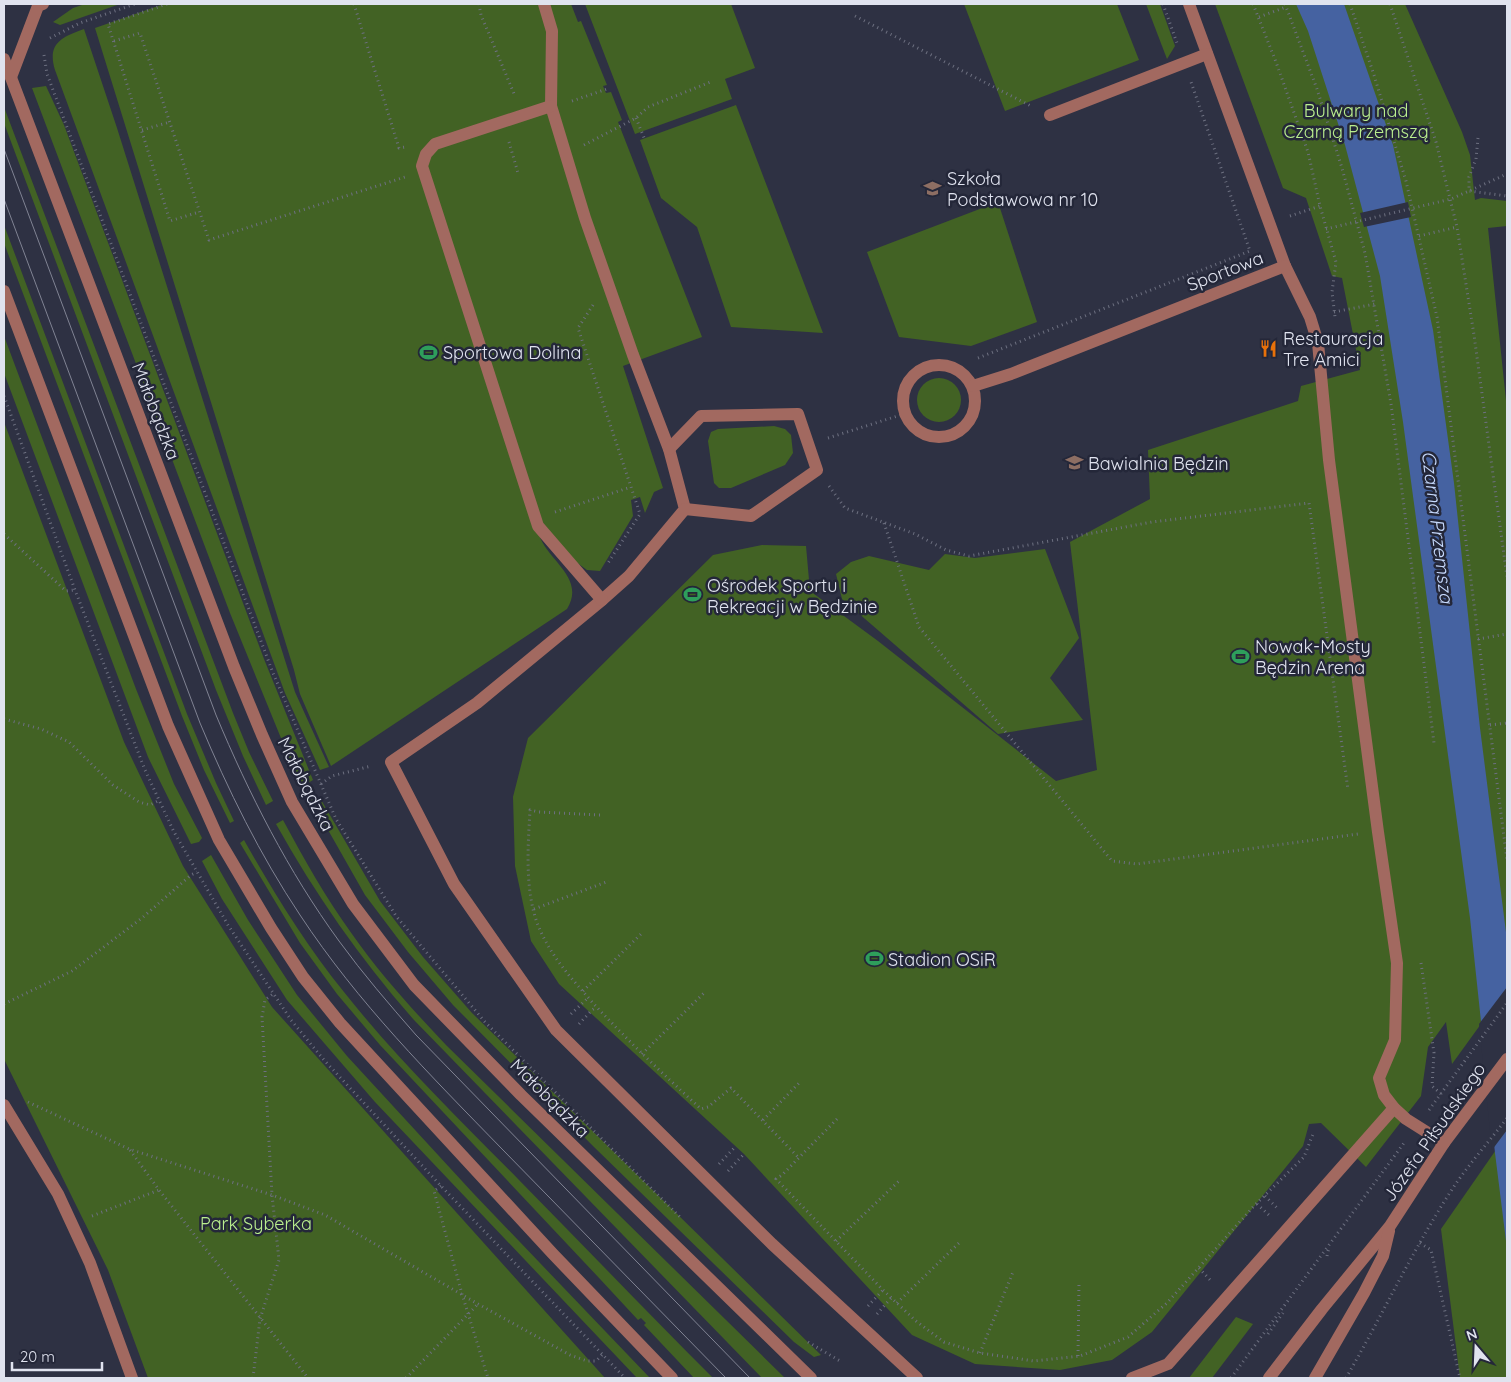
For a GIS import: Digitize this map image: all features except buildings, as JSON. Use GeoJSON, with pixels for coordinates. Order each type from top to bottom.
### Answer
{"type":"FeatureCollection","features":[{"type":"Feature","properties":{"kind":"street"},"geometry":{"type":"LineString","coordinates":[[11,77],[38,4]]}},
{"type":"Feature","properties":{"kind":"street"},"geometry":{"type":"LineString","coordinates":[[544,4],[552,31],[551,106],[588,227],[669,449],[685,509]]}},
{"type":"Feature","properties":{"kind":"street","name":"Sportowa"},"geometry":{"type":"LineString","coordinates":[[973,386],[1011,374],[1286,266],[1189,4]]}},
{"type":"Feature","properties":{"kind":"street"},"geometry":{"type":"LineString","coordinates":[[1050,115],[1208,54]]}},
{"type":"Feature","properties":{"kind":"street","name":"Małobądzka"},"geometry":{"type":"LineString","coordinates":[[4,59],[230,658],[292,802],[353,904],[414,985],[521,1095],[811,1378]]}},
{"type":"Feature","properties":{"kind":"street"},"geometry":{"type":"LineString","coordinates":[[551,106],[435,144],[426,154],[418,172],[538,526],[602,600]]}},
{"type":"Feature","properties":{"kind":"street"},"geometry":{"type":"LineString","coordinates":[[1286,266],[1310,317],[1318,343],[1329,460],[1397,963],[1396,1040],[1379,1078],[1384,1096],[1394,1108],[1406,1119],[1444,1143]]}},
{"type":"Feature","properties":{"kind":"street"},"geometry":{"type":"LineString","coordinates":[[4,291],[168,726],[219,840],[271,928],[303,977],[340,1023],[672,1378]]}},
{"type":"Feature","properties":{"kind":"street"},"geometry":{"type":"LineString","coordinates":[[936,364],[958,369],[973,386],[975,409],[963,429],[941,438],[919,432],[904,414],[903,392],[911,379],[915,373],[936,364]]}},
{"type":"Feature","properties":{"kind":"street"},"geometry":{"type":"LineString","coordinates":[[669,449],[700,416],[798,414],[817,470],[751,516],[685,509]]}},
{"type":"Feature","properties":{"kind":"street"},"geometry":{"type":"LineString","coordinates":[[685,509],[629,576],[602,600],[477,703],[392,762],[454,884],[556,1030],[772,1244],[917,1378]]}},
{"type":"Feature","properties":{"kind":"street","name":"Józefa Piłsudskiego"},"geometry":{"type":"LineString","coordinates":[[1269,1378],[1322,1309],[1390,1226],[1444,1143],[1507,1059]]}},
{"type":"Feature","properties":{"kind":"street"},"geometry":{"type":"LineString","coordinates":[[4,1105],[58,1194],[90,1263],[132,1378]]}},
{"type":"Feature","properties":{"kind":"street"},"geometry":{"type":"LineString","coordinates":[[1132,1378],[1168,1364],[1394,1108]]}},
{"type":"Feature","properties":{"kind":"street","name":"Józefa Piłsudskiego"},"geometry":{"type":"LineString","coordinates":[[1315,1378],[1376,1271],[1383,1256],[1390,1226]]}},
{"type":"Feature","properties":{"kind":"path"},"geometry":{"type":"LineString","coordinates":[[47,45],[50,38],[80,23],[135,4]]}},
{"type":"Feature","properties":{"kind":"path"},"geometry":{"type":"LineString","coordinates":[[167,4],[108,24],[170,221],[199,212]]}},
{"type":"Feature","properties":{"kind":"path"},"geometry":{"type":"LineString","coordinates":[[114,41],[140,33],[209,240],[418,172],[405,147],[399,148],[354,4]]}},
{"type":"Feature","properties":{"kind":"path"},"geometry":{"type":"LineString","coordinates":[[479,4],[481,15],[527,127],[506,134],[518,173]]}},
{"type":"Feature","properties":{"kind":"path"},"geometry":{"type":"LineString","coordinates":[[978,358],[1250,251],[1163,4]]}},
{"type":"Feature","properties":{"kind":"path"},"geometry":{"type":"LineString","coordinates":[[1253,4],[1308,152],[1326,229],[1451,199],[1507,174]]}},
{"type":"Feature","properties":{"kind":"path"},"geometry":{"type":"LineString","coordinates":[[1350,4],[1406,181],[1437,317],[1507,860]]}},
{"type":"Feature","properties":{"kind":"path"},"geometry":{"type":"LineString","coordinates":[[1390,4],[1436,142],[1457,226],[1507,576]]}},
{"type":"Feature","properties":{"kind":"path"},"geometry":{"type":"LineString","coordinates":[[1259,17],[1285,5],[1316,89],[1342,168],[1366,253],[1394,424],[1434,743]]}},
{"type":"Feature","properties":{"kind":"path"},"geometry":{"type":"LineString","coordinates":[[855,16],[1050,115]]}},
{"type":"Feature","properties":{"kind":"path"},"geometry":{"type":"LineString","coordinates":[[43,52],[47,74],[273,673],[336,818],[396,916],[485,1022],[686,1222]]}},
{"type":"Feature","properties":{"kind":"path"},"geometry":{"type":"LineString","coordinates":[[566,155],[636,118],[648,107],[714,80]]}},
{"type":"Feature","properties":{"kind":"path"},"geometry":{"type":"LineString","coordinates":[[636,118],[645,140]]}},
{"type":"Feature","properties":{"kind":"path"},"geometry":{"type":"LineString","coordinates":[[142,130],[170,122]]}},
{"type":"Feature","properties":{"kind":"path"},"geometry":{"type":"LineString","coordinates":[[1469,191],[1469,177],[1476,159],[1478,138]]}},
{"type":"Feature","properties":{"kind":"path"},"geometry":{"type":"LineString","coordinates":[[1469,191],[1507,196]]}},
{"type":"Feature","properties":{"kind":"path"},"geometry":{"type":"LineString","coordinates":[[1419,236],[1457,226]]}},
{"type":"Feature","properties":{"kind":"path"},"geometry":{"type":"LineString","coordinates":[[592,588],[640,514],[578,328],[594,304]]}},
{"type":"Feature","properties":{"kind":"path"},"geometry":{"type":"LineString","coordinates":[[1351,309],[1375,304]]}},
{"type":"Feature","properties":{"kind":"path"},"geometry":{"type":"LineString","coordinates":[[808,444],[904,414]]}},
{"type":"Feature","properties":{"kind":"path"},"geometry":{"type":"LineString","coordinates":[[817,470],[845,508],[915,534],[946,550],[968,556],[1152,522],[1309,503],[1349,796]]}},
{"type":"Feature","properties":{"kind":"path"},"geometry":{"type":"LineString","coordinates":[[536,518],[631,487]]}},
{"type":"Feature","properties":{"kind":"path"},"geometry":{"type":"LineString","coordinates":[[884,523],[919,627],[1112,861],[1137,864],[1354,835],[1353,825]]}},
{"type":"Feature","properties":{"kind":"path"},"geometry":{"type":"LineString","coordinates":[[4,534],[66,591],[75,590]]}},
{"type":"Feature","properties":{"kind":"path"},"geometry":{"type":"LineString","coordinates":[[1478,639],[1507,634]]}},
{"type":"Feature","properties":{"kind":"path"},"geometry":{"type":"LineString","coordinates":[[4,719],[41,729],[69,742],[113,785],[139,802],[150,805],[158,801]]}},
{"type":"Feature","properties":{"kind":"path"},"geometry":{"type":"LineString","coordinates":[[1490,725],[1507,722]]}},
{"type":"Feature","properties":{"kind":"path"},"geometry":{"type":"LineString","coordinates":[[321,784],[332,776],[392,762]]}},
{"type":"Feature","properties":{"kind":"path"},"geometry":{"type":"LineString","coordinates":[[600,815],[530,810],[528,858],[531,895],[539,929],[561,967],[642,1054],[701,1109],[708,1107],[731,1088],[799,1158]]}},
{"type":"Feature","properties":{"kind":"path"},"geometry":{"type":"LineString","coordinates":[[4,1004],[72,971],[142,918],[191,875],[197,872]]}},
{"type":"Feature","properties":{"kind":"path"},"geometry":{"type":"LineString","coordinates":[[534,909],[610,881]]}},
{"type":"Feature","properties":{"kind":"path"},"geometry":{"type":"LineString","coordinates":[[583,991],[642,932]]}},
{"type":"Feature","properties":{"kind":"path"},"geometry":{"type":"LineString","coordinates":[[642,1054],[706,992]]}},
{"type":"Feature","properties":{"kind":"path"},"geometry":{"type":"LineString","coordinates":[[253,1378],[260,1319],[279,1260],[272,1195],[262,1017],[265,1000],[273,994]]}},
{"type":"Feature","properties":{"kind":"path"},"geometry":{"type":"LineString","coordinates":[[567,1019],[589,997]]}},
{"type":"Feature","properties":{"kind":"path"},"geometry":{"type":"LineString","coordinates":[[1434,1053],[1432,1086],[1441,1094],[1507,1004]]}},
{"type":"Feature","properties":{"kind":"path"},"geometry":{"type":"LineString","coordinates":[[576,1027],[592,1010],[598,1007]]}},
{"type":"Feature","properties":{"kind":"path"},"geometry":{"type":"LineString","coordinates":[[763,1120],[800,1082]]}},
{"type":"Feature","properties":{"kind":"path"},"geometry":{"type":"LineString","coordinates":[[20,1098],[129,1149],[272,1195],[325,1215],[570,1355],[587,1362],[596,1361],[602,1355]]}},
{"type":"Feature","properties":{"kind":"path"},"geometry":{"type":"LineString","coordinates":[[1346,1378],[1377,1326],[1420,1243],[1452,1189],[1507,1118]]}},
{"type":"Feature","properties":{"kind":"path"},"geometry":{"type":"LineString","coordinates":[[837,1119],[782,1175],[776,1178],[883,1290],[916,1321],[944,1342],[980,1353],[1034,1361],[1078,1356],[1128,1336],[1168,1303],[1257,1204],[1304,1157],[1313,1134]]}},
{"type":"Feature","properties":{"kind":"path"},"geometry":{"type":"LineString","coordinates":[[1231,1378],[1274,1323],[1417,1125]]}},
{"type":"Feature","properties":{"kind":"path"},"geometry":{"type":"LineString","coordinates":[[716,1166],[736,1146]]}},
{"type":"Feature","properties":{"kind":"path"},"geometry":{"type":"LineString","coordinates":[[129,1149],[159,1190],[308,1378]]}},
{"type":"Feature","properties":{"kind":"path"},"geometry":{"type":"LineString","coordinates":[[724,1175],[744,1154]]}},
{"type":"Feature","properties":{"kind":"path"},"geometry":{"type":"LineString","coordinates":[[836,1241],[899,1181]]}},
{"type":"Feature","properties":{"kind":"path"},"geometry":{"type":"LineString","coordinates":[[441,1186],[434,1191],[462,1294],[488,1378]]}},
{"type":"Feature","properties":{"kind":"path"},"geometry":{"type":"LineString","coordinates":[[72,1224],[159,1190]]}},
{"type":"Feature","properties":{"kind":"path"},"geometry":{"type":"LineString","coordinates":[[1265,1196],[1271,1202]]}},
{"type":"Feature","properties":{"kind":"path"},"geometry":{"type":"LineString","coordinates":[[1257,1204],[1263,1210]]}},
{"type":"Feature","properties":{"kind":"path"},"geometry":{"type":"LineString","coordinates":[[897,1303],[960,1242]]}},
{"type":"Feature","properties":{"kind":"path"},"geometry":{"type":"LineString","coordinates":[[1420,1243],[1430,1250],[1460,1378]]}},
{"type":"Feature","properties":{"kind":"path"},"geometry":{"type":"LineString","coordinates":[[1327,1256],[1330,1245]]}},
{"type":"Feature","properties":{"kind":"path"},"geometry":{"type":"LineString","coordinates":[[1199,1268],[1216,1286]]}},
{"type":"Feature","properties":{"kind":"path"},"geometry":{"type":"LineString","coordinates":[[980,1353],[1013,1272]]}},
{"type":"Feature","properties":{"kind":"path"},"geometry":{"type":"LineString","coordinates":[[1078,1356],[1079,1281]]}},
{"type":"Feature","properties":{"kind":"path"},"geometry":{"type":"LineString","coordinates":[[863,1311],[883,1290]]}},
{"type":"Feature","properties":{"kind":"path"},"geometry":{"type":"LineString","coordinates":[[872,1319],[892,1297]]}},
{"type":"Feature","properties":{"kind":"path"},"geometry":{"type":"LineString","coordinates":[[406,1378],[478,1304]]}},
{"type":"Feature","properties":{"kind":"path"},"geometry":{"type":"LineString","coordinates":[[1268,1334],[1274,1323],[1283,1313]]}},
{"type":"Feature","properties":{"kind":"path"},"geometry":{"type":"LineString","coordinates":[[804,1340],[840,1361]]}},
{"type":"Feature","properties":{"kind":"green space"},"geometry":{"type":"Polygon","coordinates":[[[85,4],[120,4],[60,25],[53,22],[73,8],[85,4]]]}},
{"type":"Feature","properties":{"kind":"green space","name":"Sportowa Dolina"},"geometry":{"type":"Polygon","coordinates":[[[164,4],[571,4],[578,22],[581,21],[607,85],[603,86],[606,93],[611,92],[622,120],[618,122],[702,337],[623,366],[663,488],[654,492],[645,513],[640,497],[631,500],[633,516],[600,571],[587,570],[539,535],[569,579],[572,588],[572,598],[567,609],[331,766],[300,694],[95,28],[164,4]]]}},
{"type":"Feature","properties":{"kind":"green space"},"geometry":{"type":"Polygon","coordinates":[[[585,4],[731,4],[755,68],[725,79],[732,99],[635,134],[585,4]]]}},
{"type":"Feature","properties":{"kind":"green space"},"geometry":{"type":"Polygon","coordinates":[[[964,4],[1117,4],[1139,60],[1005,111],[964,4]]]}},
{"type":"Feature","properties":{"kind":"green space"},"geometry":{"type":"Polygon","coordinates":[[[1146,4],[1160,4],[1175,46],[1167,59],[1146,4]]]}},
{"type":"Feature","properties":{"kind":"green space","name":"Bulwary nad Czarną Przemszą"},"geometry":{"type":"Polygon","coordinates":[[[1215,4],[1405,4],[1462,132],[1470,155],[1475,200],[1481,198],[1507,201],[1507,226],[1488,228],[1507,410],[1507,988],[1452,1064],[1446,1022],[1428,1047],[1421,1096],[1366,1167],[1321,1123],[1309,1124],[1303,1146],[1152,1332],[1112,1360],[1060,1370],[975,1364],[912,1335],[744,1154],[559,984],[531,941],[515,866],[513,797],[528,738],[713,555],[762,545],[806,546],[810,591],[878,641],[1056,781],[1097,770],[1070,542],[1150,499],[1148,450],[1298,401],[1301,386],[1360,370],[1342,278],[1332,276],[1306,198],[1283,188],[1215,4]]]}},
{"type":"Feature","properties":{"kind":"green space"},"geometry":{"type":"Polygon","coordinates":[[[84,29],[295,692],[329,767],[320,770],[285,693],[55,70],[53,54],[58,43],[69,35],[84,29]]]}},
{"type":"Feature","properties":{"kind":"green space"},"geometry":{"type":"Polygon","coordinates":[[[46,86],[64,125],[264,659],[313,780],[303,786],[294,770],[230,613],[32,88],[46,86]]]}},
{"type":"Feature","properties":{"kind":"green space"},"geometry":{"type":"Polygon","coordinates":[[[736,105],[823,333],[731,327],[697,227],[661,198],[640,140],[736,105]]]}},
{"type":"Feature","properties":{"kind":"green space"},"geometry":{"type":"Polygon","coordinates":[[[4,107],[233,713],[249,752],[273,801],[266,805],[243,756],[216,690],[4,123],[4,107]]]}},
{"type":"Feature","properties":{"kind":"green space"},"geometry":{"type":"Polygon","coordinates":[[[998,202],[1037,322],[971,346],[899,337],[867,252],[998,202]]]}},
{"type":"Feature","properties":{"kind":"green space"},"geometry":{"type":"Polygon","coordinates":[[[4,225],[187,714],[234,821],[230,823],[204,770],[182,716],[4,243],[4,225]]]}},
{"type":"Feature","properties":{"kind":"green space"},"geometry":{"type":"Polygon","coordinates":[[[4,336],[136,689],[174,784],[202,838],[199,842],[191,844],[148,757],[4,373],[4,336]]]}},
{"type":"Feature","properties":{"kind":"green space"},"geometry":{"type":"Polygon","coordinates":[[[943,378],[955,384],[960,391],[960,409],[955,416],[948,421],[935,422],[927,419],[920,412],[917,396],[920,388],[927,381],[943,378]]]}},
{"type":"Feature","properties":{"kind":"green space","name":"Park Syberka"},"geometry":{"type":"Polygon","coordinates":[[[4,422],[124,742],[183,866],[272,1007],[605,1378],[148,1378],[108,1270],[4,1059],[4,422]]]}},
{"type":"Feature","properties":{"kind":"green space"},"geometry":{"type":"Polygon","coordinates":[[[774,426],[785,429],[791,435],[793,453],[785,465],[731,488],[719,488],[714,483],[708,441],[711,432],[718,429],[774,426]]]}},
{"type":"Feature","properties":{"kind":"green space"},"geometry":{"type":"Polygon","coordinates":[[[1045,549],[1079,638],[1050,678],[1083,720],[998,734],[842,599],[836,574],[851,562],[869,556],[929,570],[945,554],[975,558],[1045,549]]]}},
{"type":"Feature","properties":{"kind":"green space"},"geometry":{"type":"Polygon","coordinates":[[[320,798],[380,901],[423,957],[472,1013],[821,1355],[814,1357],[794,1342],[594,1147],[453,1005],[408,952],[365,895],[311,800],[320,798]]]}},
{"type":"Feature","properties":{"kind":"green space"},"geometry":{"type":"Polygon","coordinates":[[[283,820],[342,920],[385,977],[409,1005],[446,1045],[785,1378],[762,1378],[414,1020],[357,950],[323,901],[276,824],[283,820]]]}},
{"type":"Feature","properties":{"kind":"green space"},"geometry":{"type":"Polygon","coordinates":[[[244,840],[304,937],[364,1017],[451,1111],[713,1378],[694,1378],[644,1325],[646,1323],[641,1318],[638,1320],[380,1045],[337,994],[300,943],[240,843],[244,840]]]}},
{"type":"Feature","properties":{"kind":"green space"},"geometry":{"type":"Polygon","coordinates":[[[211,855],[248,920],[297,995],[347,1056],[473,1193],[650,1378],[637,1378],[375,1102],[287,1000],[222,899],[202,861],[211,855]]]}},
{"type":"Feature","properties":{"kind":"green space"},"geometry":{"type":"Polygon","coordinates":[[[1507,1134],[1507,1378],[1460,1378],[1441,1229],[1507,1134]]]}},
{"type":"Feature","properties":{"kind":"green space"},"geometry":{"type":"Polygon","coordinates":[[[1236,1317],[1253,1324],[1212,1378],[1189,1378],[1236,1317]]]}},
{"type":"Feature","properties":{"kind":"water","name":"Czarna Przemsza"},"geometry":{"type":"Polygon","coordinates":[[[1296,4],[1344,4],[1393,145],[1433,330],[1454,483],[1480,728],[1507,940],[1507,1249],[1470,918],[1403,422],[1380,276],[1345,145],[1308,31],[1296,4]]]}},
{"type":"Feature","properties":{"kind":"pier"},"geometry":{"type":"Polygon","coordinates":[[[1408,202],[1411,217],[1364,227],[1360,213],[1408,202]]]}},
{"type":"Feature","properties":{"kind":"pier"},"geometry":{"type":"Polygon","coordinates":[[[1507,987],[1507,1130],[1492,1150],[1479,1024],[1507,987]]]}},
{"type":"Feature","properties":{"kind":"tram line"},"geometry":{"type":"LineString","coordinates":[[4,149],[216,715],[242,774],[286,860],[320,914],[348,953],[416,1035],[750,1378]]}},
{"type":"Feature","properties":{"kind":"tram line"},"geometry":{"type":"LineString","coordinates":[[4,199],[200,723],[246,822],[285,892],[322,947],[346,978],[422,1066],[726,1378]]}},
{"type":"Feature","properties":{"kind":"place","name":"Szkoła Podstawowa nr 10"},"geometry":{"type":"Point","coordinates":[933,188]}},
{"type":"Feature","properties":{"kind":"place","name":"Restauracja Tre Amici"},"geometry":{"type":"Point","coordinates":[1269,348]}},
{"type":"Feature","properties":{"kind":"place","name":"Sportowa Dolina"},"geometry":{"type":"Point","coordinates":[429,352]}},
{"type":"Feature","properties":{"kind":"place","name":"Bawialnia Będzin"},"geometry":{"type":"Point","coordinates":[1074,463]}},
{"type":"Feature","properties":{"kind":"place","name":"Ośrodek Sportu i Rekreacji w Będzinie"},"geometry":{"type":"Point","coordinates":[693,595]}},
{"type":"Feature","properties":{"kind":"place","name":"Nowak-Mosty Będzin Arena"},"geometry":{"type":"Point","coordinates":[1241,656]}},
{"type":"Feature","properties":{"kind":"place","name":"Stadion OSiR"},"geometry":{"type":"Point","coordinates":[874,959]}}]}
